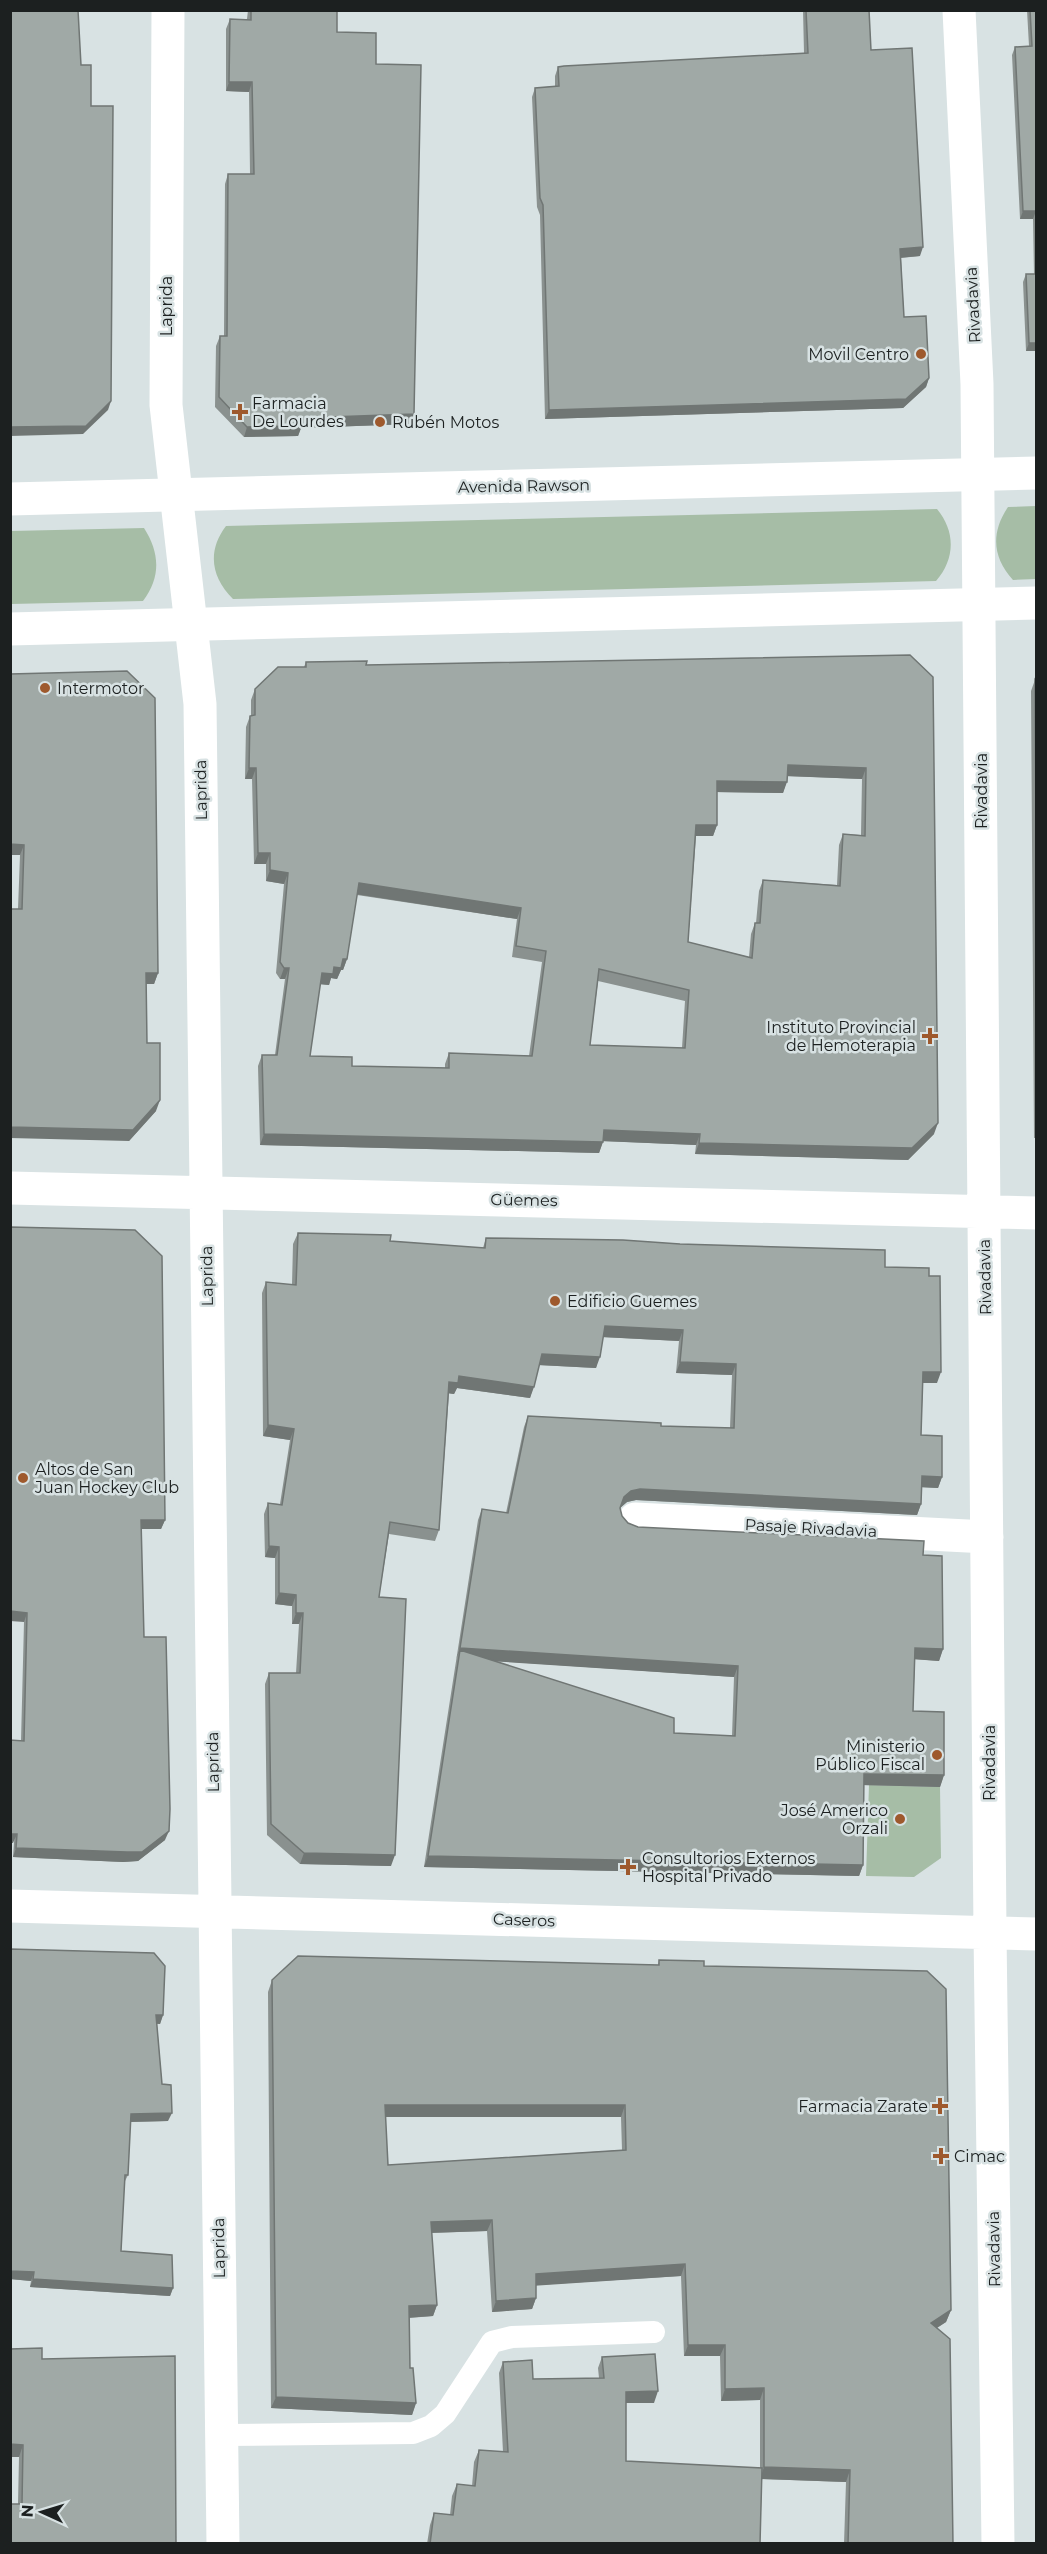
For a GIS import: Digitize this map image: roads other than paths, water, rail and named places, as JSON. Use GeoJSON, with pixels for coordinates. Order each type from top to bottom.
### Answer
{"type":"FeatureCollection","features":[{"type":"Feature","properties":{"kind":"street","name":"Laprida"},"geometry":{"type":"LineString","coordinates":[[168,10],[166,405],[200,704],[223,2544]]}},
{"type":"Feature","properties":{"kind":"street","name":"Rivadavia"},"geometry":{"type":"LineString","coordinates":[[959,10],[977,384],[990,1933],[998,2544]]}},
{"type":"Feature","properties":{"kind":"street","name":"Avenida Rawson"},"geometry":{"type":"LineString","coordinates":[[10,499],[1036,473]]}},
{"type":"Feature","properties":{"kind":"street"},"geometry":{"type":"LineString","coordinates":[[10,629],[1036,603]]}},
{"type":"Feature","properties":{"kind":"street","name":"Güemes"},"geometry":{"type":"LineString","coordinates":[[10,1188],[1036,1213]]}},
{"type":"Feature","properties":{"kind":"street","name":"Pasaje Rivadavia"},"geometry":{"type":"LineString","coordinates":[[634,1519],[987,1538]]}},
{"type":"Feature","properties":{"kind":"street","name":"Caseros"},"geometry":{"type":"LineString","coordinates":[[10,1906],[1036,1934]]}},
{"type":"Feature","properties":{"kind":"lane"},"geometry":{"type":"LineString","coordinates":[[222,2435],[413,2433],[431,2426],[445,2414],[492,2342],[512,2337],[654,2332]]}},
{"type":"Feature","properties":{"kind":"place","name":"Movil Centro"},"geometry":{"type":"Point","coordinates":[921,354]}},
{"type":"Feature","properties":{"kind":"place","name":"Farmacia De Lourdes"},"geometry":{"type":"Point","coordinates":[240,412]}},
{"type":"Feature","properties":{"kind":"place","name":"Rubén Motos"},"geometry":{"type":"Point","coordinates":[380,422]}},
{"type":"Feature","properties":{"kind":"place","name":"Intermotor"},"geometry":{"type":"Point","coordinates":[45,688]}},
{"type":"Feature","properties":{"kind":"place","name":"Instituto Provincial de Hemoterapia"},"geometry":{"type":"Point","coordinates":[930,1036]}},
{"type":"Feature","properties":{"kind":"place","name":"Edificio Guemes"},"geometry":{"type":"Point","coordinates":[555,1301]}},
{"type":"Feature","properties":{"kind":"place","name":"Altos de San Juan Hockey Club"},"geometry":{"type":"Point","coordinates":[23,1478]}},
{"type":"Feature","properties":{"kind":"place","name":"Ministerio Público Fiscal"},"geometry":{"type":"Point","coordinates":[937,1755]}},
{"type":"Feature","properties":{"kind":"place","name":"José Americo Orzali"},"geometry":{"type":"Point","coordinates":[900,1819]}},
{"type":"Feature","properties":{"kind":"place","name":"Consultorios Externos Hospital Privado"},"geometry":{"type":"Point","coordinates":[628,1867]}},
{"type":"Feature","properties":{"kind":"place","name":"Farmacia Zarate"},"geometry":{"type":"Point","coordinates":[940,2106]}},
{"type":"Feature","properties":{"kind":"place","name":"Cimac"},"geometry":{"type":"Point","coordinates":[941,2156]}}]}
